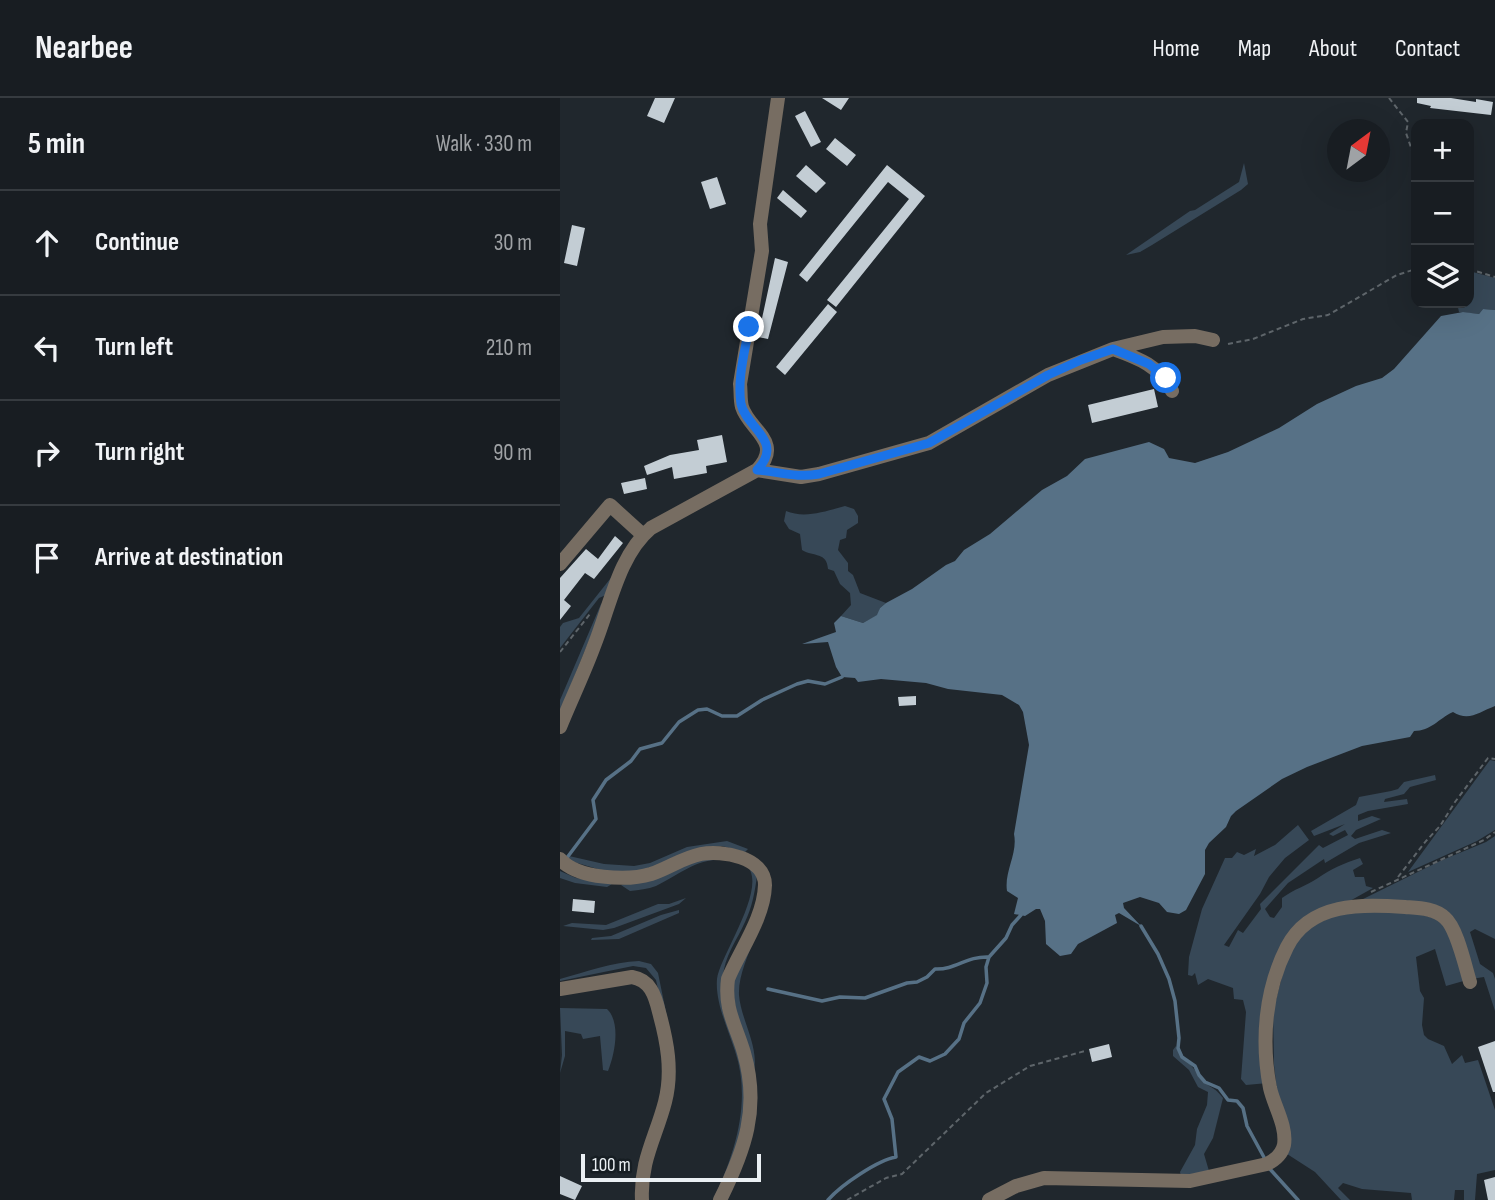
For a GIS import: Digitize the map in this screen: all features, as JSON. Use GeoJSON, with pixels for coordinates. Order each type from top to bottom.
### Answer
{"type":"FeatureCollection","features":[{"type":"Feature","properties":{"kind":"street"},"geometry":{"type":"LineString","coordinates":[[560,727],[626,563],[643,535],[672,516],[757,470],[765,462],[767,450],[762,432],[748,418],[742,406],[740,384],[762,251],[760,224],[778,98]]}},
{"type":"Feature","properties":{"kind":"street"},"geometry":{"type":"LineString","coordinates":[[757,470],[801,477],[929,443],[1048,375],[1081,360],[1163,337],[1195,336],[1213,340]]}},
{"type":"Feature","properties":{"kind":"street"},"geometry":{"type":"LineString","coordinates":[[1113,349],[1159,370],[1172,391]]}},
{"type":"Feature","properties":{"kind":"street"},"geometry":{"type":"LineString","coordinates":[[560,564],[610,505],[643,535]]}},
{"type":"Feature","properties":{"kind":"street"},"geometry":{"type":"LineString","coordinates":[[560,859],[576,870],[612,878],[652,874],[682,858],[719,853],[753,863],[762,873],[765,883],[761,905],[728,979],[726,992],[727,1009],[744,1052],[751,1086],[751,1116],[745,1142],[720,1200]]}},
{"type":"Feature","properties":{"kind":"street"},"geometry":{"type":"LineString","coordinates":[[989,1200],[1016,1186],[1044,1178],[1190,1181],[1267,1164],[1275,1159],[1284,1144],[1284,1133],[1270,1089],[1266,1046],[1269,1000],[1273,982],[1292,939],[1309,921],[1352,905],[1430,910],[1439,913],[1451,924],[1470,982]]}},
{"type":"Feature","properties":{"kind":"street"},"geometry":{"type":"LineString","coordinates":[[560,989],[632,977],[639,978],[653,990],[670,1065],[666,1100],[653,1134],[641,1183],[642,1200]]}},
{"type":"Feature","properties":{"kind":"path"},"geometry":{"type":"LineString","coordinates":[[1390,98],[1408,122],[1406,133],[1411,148]]}},
{"type":"Feature","properties":{"kind":"path"},"geometry":{"type":"LineString","coordinates":[[1213,340],[1230,344],[1241,342],[1303,319],[1328,315],[1397,275],[1411,271]]}},
{"type":"Feature","properties":{"kind":"path"},"geometry":{"type":"LineString","coordinates":[[1474,271],[1495,277]]}},
{"type":"Feature","properties":{"kind":"path"},"geometry":{"type":"LineString","coordinates":[[560,652],[592,612]]}},
{"type":"Feature","properties":{"kind":"path"},"geometry":{"type":"LineString","coordinates":[[1396,879],[1440,826],[1488,758],[1495,760]]}},
{"type":"Feature","properties":{"kind":"path"},"geometry":{"type":"LineString","coordinates":[[1367,894],[1484,840],[1495,832]]}},
{"type":"Feature","properties":{"kind":"path"},"geometry":{"type":"LineString","coordinates":[[847,1200],[886,1178],[902,1174],[986,1093],[1030,1066],[1085,1051]]}},
{"type":"Feature","properties":{"kind":"shaded area"},"geometry":{"type":"Polygon","coordinates":[[[1244,163],[1248,184],[1241,190],[1140,252],[1126,255],[1190,211],[1239,182],[1244,163]]]}},
{"type":"Feature","properties":{"kind":"shaded area"},"geometry":{"type":"Polygon","coordinates":[[[1474,272],[1495,278],[1495,310],[1483,309],[1479,314],[1459,312],[1458,308],[1474,308],[1474,272]]]}},
{"type":"Feature","properties":{"kind":"shaded area"},"geometry":{"type":"Polygon","coordinates":[[[1483,309],[1495,310],[1495,706],[1469,716],[1453,712],[1430,727],[1414,731],[1410,737],[1362,746],[1282,779],[1236,811],[1226,827],[1209,843],[1205,850],[1205,874],[1186,910],[1179,914],[1167,912],[1159,903],[1140,897],[1123,903],[1124,908],[1141,926],[1119,913],[1115,915],[1117,923],[1078,944],[1071,954],[1060,956],[1046,944],[1045,921],[1040,909],[1025,916],[1014,914],[1018,898],[1007,891],[1007,876],[1014,849],[1014,834],[1029,745],[1023,712],[1019,705],[1002,695],[948,689],[926,683],[881,679],[858,682],[855,678],[842,677],[828,642],[802,644],[836,632],[834,623],[841,616],[863,623],[877,615],[886,603],[955,561],[964,550],[990,534],[1042,490],[1067,476],[1085,459],[1149,442],[1164,449],[1169,458],[1195,463],[1228,452],[1279,428],[1317,404],[1356,386],[1382,378],[1394,369],[1441,316],[1463,312],[1479,314],[1483,309]]]}},
{"type":"Feature","properties":{"kind":"shaded area"},"geometry":{"type":"Polygon","coordinates":[[[845,506],[854,509],[858,523],[847,530],[846,538],[840,540],[838,550],[848,563],[848,571],[853,575],[860,593],[886,603],[880,608],[878,615],[863,623],[841,616],[851,605],[850,593],[840,584],[834,571],[828,569],[822,557],[802,550],[800,534],[789,529],[784,521],[786,511],[808,514],[845,506]]]}},
{"type":"Feature","properties":{"kind":"shaded area"},"geometry":{"type":"Polygon","coordinates":[[[614,574],[608,594],[599,598],[560,648],[560,627],[563,623],[579,618],[614,574]]]}},
{"type":"Feature","properties":{"kind":"shaded area"},"geometry":{"type":"Polygon","coordinates":[[[605,601],[560,712],[560,700],[601,604],[605,601]]]}},
{"type":"Feature","properties":{"kind":"shaded area"},"geometry":{"type":"Polygon","coordinates":[[[1490,760],[1495,761],[1495,830],[1408,872],[1490,760]]]}},
{"type":"Feature","properties":{"kind":"shaded area"},"geometry":{"type":"Polygon","coordinates":[[[1435,775],[1436,780],[1410,787],[1404,794],[1385,799],[1384,802],[1407,799],[1408,804],[1358,815],[1358,821],[1372,816],[1381,819],[1356,830],[1351,836],[1355,839],[1382,830],[1391,833],[1359,843],[1325,863],[1324,859],[1288,883],[1265,909],[1270,917],[1274,918],[1282,907],[1282,898],[1333,869],[1360,858],[1363,864],[1353,870],[1355,877],[1364,877],[1366,886],[1373,888],[1339,907],[1314,916],[1275,969],[1268,1083],[1246,1085],[1241,1079],[1246,1012],[1243,1000],[1234,999],[1233,988],[1208,979],[1198,985],[1195,973],[1188,975],[1189,957],[1202,909],[1225,858],[1232,858],[1237,852],[1244,855],[1256,849],[1254,856],[1275,845],[1298,825],[1309,840],[1285,858],[1269,877],[1224,945],[1229,947],[1238,930],[1243,933],[1261,909],[1260,904],[1319,845],[1323,848],[1348,835],[1345,830],[1333,836],[1329,834],[1345,824],[1314,836],[1311,831],[1356,805],[1359,797],[1398,789],[1404,782],[1435,775]]]}},
{"type":"Feature","properties":{"kind":"shaded area"},"geometry":{"type":"Polygon","coordinates":[[[1495,836],[1495,939],[1475,929],[1470,932],[1480,964],[1493,973],[1495,979],[1495,1011],[1484,977],[1471,979],[1452,919],[1357,902],[1495,836]]]}},
{"type":"Feature","properties":{"kind":"shaded area"},"geometry":{"type":"Polygon","coordinates":[[[727,841],[748,849],[745,852],[722,846],[708,847],[638,872],[608,872],[567,860],[569,856],[604,864],[634,866],[650,863],[687,847],[727,841]]]}},
{"type":"Feature","properties":{"kind":"shaded area"},"geometry":{"type":"Polygon","coordinates":[[[719,855],[749,862],[757,876],[750,911],[724,970],[724,997],[741,1055],[746,1092],[736,1147],[723,1183],[713,1200],[739,1127],[742,1089],[735,1051],[720,1006],[717,979],[748,903],[752,887],[751,874],[743,863],[719,859],[700,863],[650,888],[630,891],[621,885],[653,878],[688,859],[719,855]]]}},
{"type":"Feature","properties":{"kind":"shaded area"},"geometry":{"type":"Polygon","coordinates":[[[560,871],[576,878],[612,884],[607,887],[575,883],[560,878],[560,871]]]}},
{"type":"Feature","properties":{"kind":"shaded area"},"geometry":{"type":"Polygon","coordinates":[[[686,898],[679,904],[614,928],[603,930],[563,926],[572,923],[606,925],[658,904],[669,904],[686,898]]]}},
{"type":"Feature","properties":{"kind":"shaded area"},"geometry":{"type":"Polygon","coordinates":[[[679,910],[679,913],[619,939],[591,940],[611,936],[679,910]]]}},
{"type":"Feature","properties":{"kind":"shaded area"},"geometry":{"type":"Polygon","coordinates":[[[1409,911],[1444,921],[1467,980],[1446,986],[1435,949],[1416,957],[1420,991],[1424,998],[1424,1035],[1444,1046],[1452,1064],[1462,1055],[1465,1063],[1478,1060],[1495,1110],[1495,1170],[1477,1174],[1475,1200],[1464,1200],[1464,1190],[1455,1190],[1454,1200],[1412,1200],[1411,1193],[1362,1189],[1343,1183],[1338,1188],[1350,1200],[1341,1200],[1315,1172],[1284,1152],[1274,1065],[1273,1011],[1288,954],[1309,927],[1343,912],[1409,911]]]}},
{"type":"Feature","properties":{"kind":"shaded area"},"geometry":{"type":"Polygon","coordinates":[[[755,936],[739,988],[754,1052],[754,1071],[734,1007],[733,977],[755,936]]]}},
{"type":"Feature","properties":{"kind":"shaded area"},"geometry":{"type":"Polygon","coordinates":[[[639,961],[651,964],[658,973],[674,1051],[672,1052],[656,980],[646,968],[633,966],[560,981],[599,968],[639,961]]]}},
{"type":"Feature","properties":{"kind":"shaded area"},"geometry":{"type":"Polygon","coordinates":[[[560,1008],[607,1009],[615,1030],[613,1056],[608,1071],[603,1070],[600,1036],[583,1039],[581,1034],[565,1031],[565,1056],[560,1073],[560,1008]]]}},
{"type":"Feature","properties":{"kind":"shaded area"},"geometry":{"type":"Polygon","coordinates":[[[1176,1046],[1202,1080],[1223,1098],[1213,1138],[1204,1154],[1209,1171],[1181,1176],[1180,1172],[1195,1145],[1197,1129],[1207,1105],[1208,1092],[1198,1087],[1189,1070],[1173,1056],[1176,1046]]]}},
{"type":"Feature","properties":{"kind":"building"},"geometry":{"type":"Polygon","coordinates":[[[655,98],[675,98],[664,123],[647,116],[655,98]]]}},
{"type":"Feature","properties":{"kind":"building"},"geometry":{"type":"Polygon","coordinates":[[[822,98],[849,98],[841,110],[822,98]]]}},
{"type":"Feature","properties":{"kind":"building"},"geometry":{"type":"Polygon","coordinates":[[[1417,98],[1451,98],[1476,102],[1476,99],[1493,102],[1491,115],[1430,108],[1431,106],[1417,103],[1417,98]]]}},
{"type":"Feature","properties":{"kind":"building"},"geometry":{"type":"Polygon","coordinates":[[[805,111],[821,142],[811,147],[795,116],[805,111]]]}},
{"type":"Feature","properties":{"kind":"building"},"geometry":{"type":"Polygon","coordinates":[[[835,138],[856,155],[847,166],[826,149],[835,138]]]}},
{"type":"Feature","properties":{"kind":"building"},"geometry":{"type":"Polygon","coordinates":[[[806,165],[826,183],[816,193],[796,176],[806,165]]]}},
{"type":"Feature","properties":{"kind":"building"},"geometry":{"type":"Polygon","coordinates":[[[887,165],[925,196],[836,307],[827,300],[909,199],[888,182],[807,282],[799,275],[887,165]]]}},
{"type":"Feature","properties":{"kind":"building"},"geometry":{"type":"Polygon","coordinates":[[[717,177],[726,204],[710,209],[701,182],[717,177]]]}},
{"type":"Feature","properties":{"kind":"building"},"geometry":{"type":"Polygon","coordinates":[[[783,190],[807,211],[801,218],[777,198],[783,190]]]}},
{"type":"Feature","properties":{"kind":"building"},"geometry":{"type":"Polygon","coordinates":[[[572,225],[585,228],[577,266],[564,263],[572,225]]]}},
{"type":"Feature","properties":{"kind":"building"},"geometry":{"type":"Polygon","coordinates":[[[775,258],[788,262],[768,339],[758,337],[775,258]]]}},
{"type":"Feature","properties":{"kind":"building"},"geometry":{"type":"Polygon","coordinates":[[[828,304],[837,312],[785,375],[776,367],[828,304]]]}},
{"type":"Feature","properties":{"kind":"building"},"geometry":{"type":"Polygon","coordinates":[[[1154,389],[1158,407],[1092,423],[1088,405],[1154,389]]]}},
{"type":"Feature","properties":{"kind":"building"},"geometry":{"type":"Polygon","coordinates":[[[722,435],[727,462],[706,466],[707,473],[674,479],[672,467],[647,475],[644,466],[670,455],[699,450],[697,440],[722,435]]]}},
{"type":"Feature","properties":{"kind":"building"},"geometry":{"type":"Polygon","coordinates":[[[645,478],[647,489],[624,494],[621,483],[645,478]]]}},
{"type":"Feature","properties":{"kind":"building"},"geometry":{"type":"Polygon","coordinates":[[[615,536],[623,543],[594,579],[585,573],[564,600],[571,606],[560,620],[560,578],[586,549],[598,559],[615,536]]]}},
{"type":"Feature","properties":{"kind":"building"},"geometry":{"type":"Polygon","coordinates":[[[916,696],[916,705],[899,706],[898,697],[916,696]]]}},
{"type":"Feature","properties":{"kind":"building"},"geometry":{"type":"Polygon","coordinates":[[[573,899],[595,901],[594,913],[572,911],[573,899]]]}},
{"type":"Feature","properties":{"kind":"building"},"geometry":{"type":"Polygon","coordinates":[[[1495,1041],[1495,1092],[1493,1092],[1478,1047],[1495,1041]]]}},
{"type":"Feature","properties":{"kind":"building"},"geometry":{"type":"Polygon","coordinates":[[[1109,1044],[1112,1057],[1092,1062],[1089,1049],[1109,1044]]]}},
{"type":"Feature","properties":{"kind":"building"},"geometry":{"type":"Polygon","coordinates":[[[560,1176],[582,1186],[575,1200],[560,1194],[560,1176]]]}},
{"type":"Feature","properties":{"kind":"building"},"geometry":{"type":"Polygon","coordinates":[[[1495,1177],[1495,1200],[1488,1200],[1484,1180],[1495,1177]]]}},
{"type":"Feature","properties":{"kind":"waterway"},"geometry":{"type":"LineString","coordinates":[[566,859],[596,819],[593,800],[606,780],[631,761],[640,749],[662,743],[679,722],[698,710],[707,709],[722,716],[737,716],[762,700],[797,684],[808,681],[825,684],[842,677]]}},
{"type":"Feature","properties":{"kind":"waterway"},"geometry":{"type":"LineString","coordinates":[[828,1200],[860,1174],[896,1157],[892,1119],[884,1099],[898,1072],[919,1057],[930,1061],[945,1054],[959,1039],[964,1023],[980,1003],[987,983],[986,967],[989,957],[1021,915]]}},
{"type":"Feature","properties":{"kind":"waterway"},"geometry":{"type":"LineString","coordinates":[[1141,926],[1169,979],[1175,1001],[1178,1048],[1182,1057],[1195,1066],[1205,1082],[1219,1088],[1228,1100],[1237,1101],[1243,1108],[1247,1126],[1266,1161]]}},
{"type":"Feature","properties":{"kind":"waterway"},"geometry":{"type":"LineString","coordinates":[[768,989],[822,1001],[840,997],[865,998],[917,982],[935,969],[989,957]]}},
{"type":"Feature","properties":{"kind":"waterway"},"geometry":{"type":"LineString","coordinates":[[1269,1168],[1298,1200]]}},
{"type":"Feature","properties":{"kind":"route"},"geometry":{"type":"LineString","coordinates":[[749,327],[740,384],[742,406],[748,418],[762,432],[767,450],[765,462],[757,470],[801,477],[929,443],[1048,375],[1113,349],[1149,364],[1166,378]]}}]}
